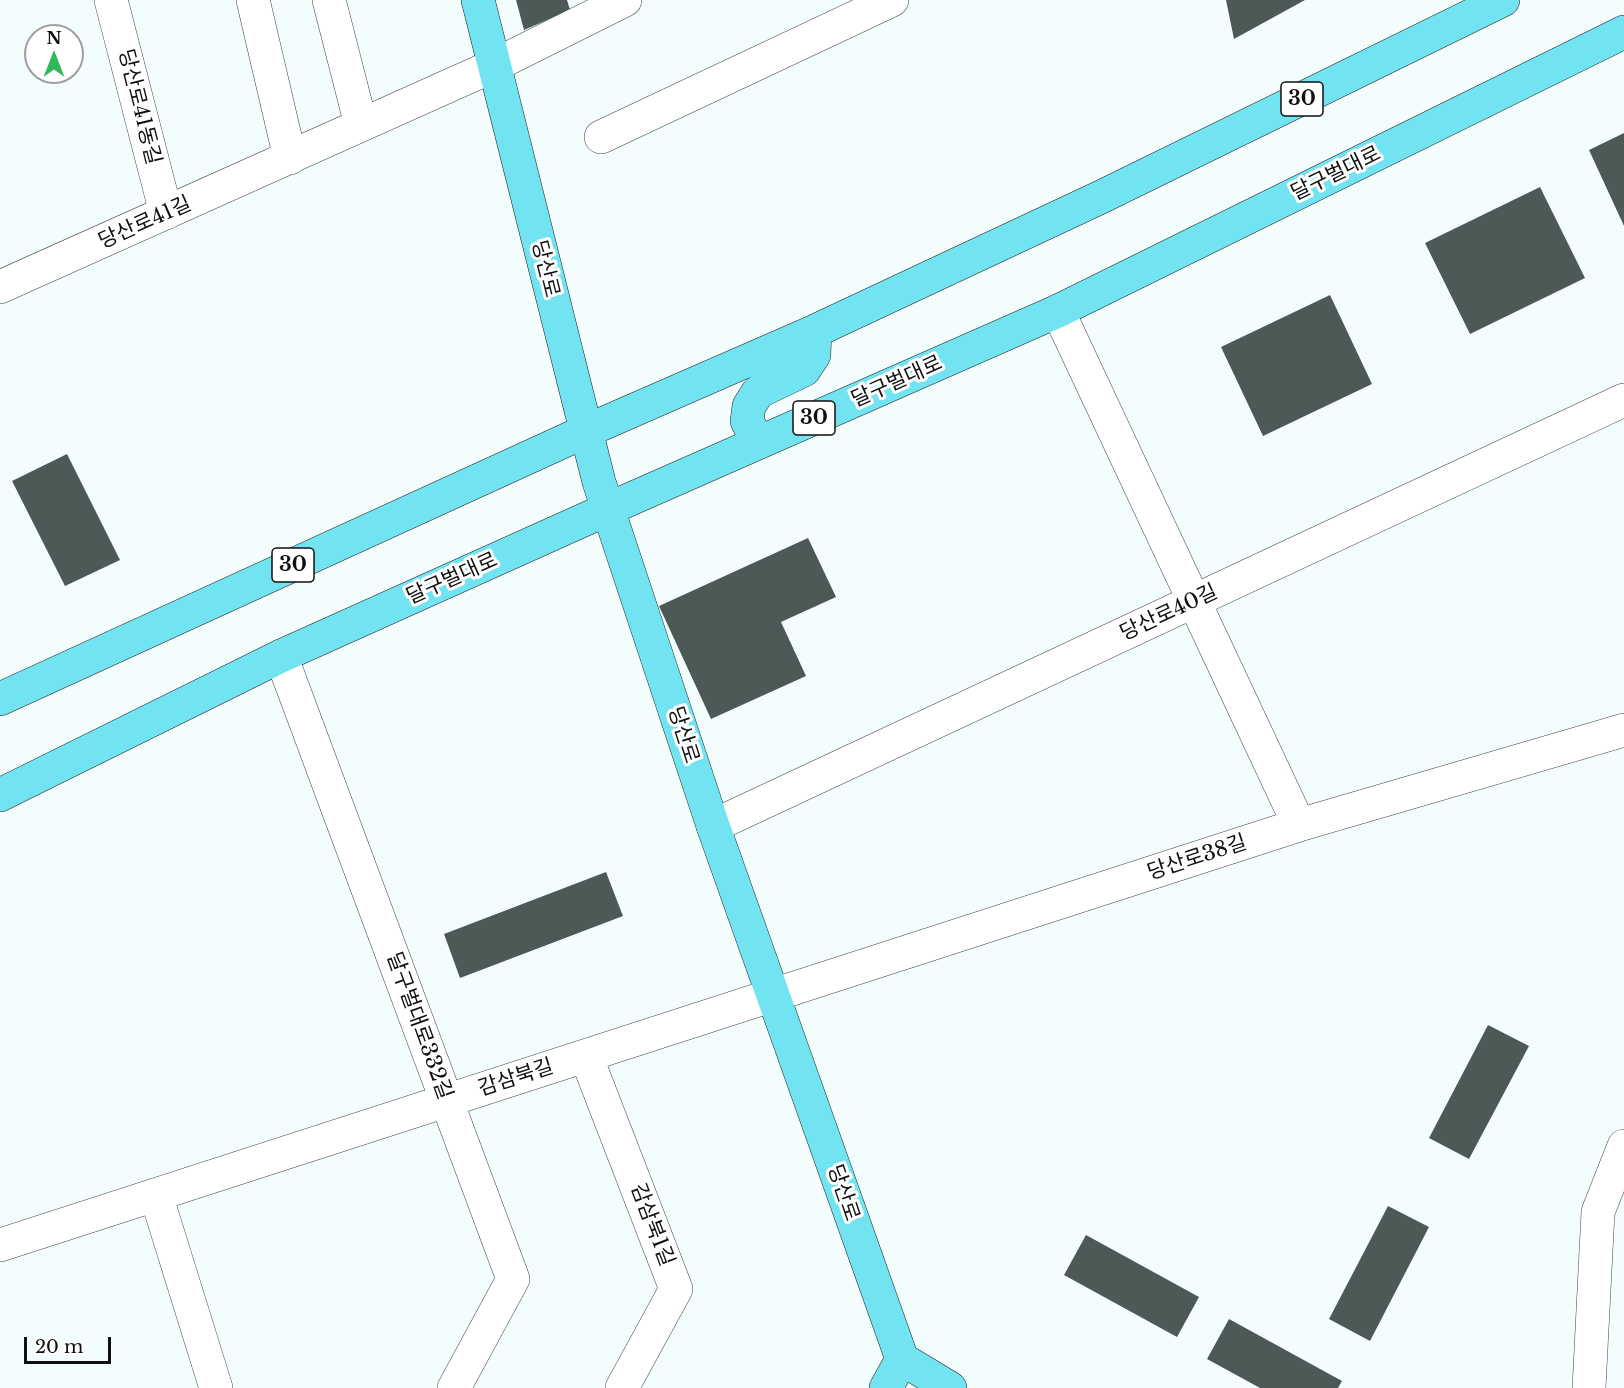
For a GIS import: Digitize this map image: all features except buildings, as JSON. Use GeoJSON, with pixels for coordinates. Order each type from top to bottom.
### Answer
{"type":"FeatureCollection","features":[{"type":"Feature","properties":{"kind":"main road","name":"당산로"},"geometry":{"type":"LineString","coordinates":[[478,0],[586,431],[608,509],[713,826],[902,1359]]}},
{"type":"Feature","properties":{"kind":"main road","name":"30"},"geometry":{"type":"LineString","coordinates":[[0,699],[586,431],[815,331],[1101,197],[1503,0]]}},
{"type":"Feature","properties":{"kind":"main road","name":"달구벌대로"},"geometry":{"type":"LineString","coordinates":[[0,795],[281,656],[758,442],[1058,311],[1624,32]]}},
{"type":"Feature","properties":{"kind":"main road"},"geometry":{"type":"LineString","coordinates":[[758,442],[747,421],[748,406],[758,392],[804,370],[814,355],[815,331]]}},
{"type":"Feature","properties":{"kind":"main road"},"geometry":{"type":"LineString","coordinates":[[886,1388],[902,1359],[950,1388]]}},
{"type":"Feature","properties":{"kind":"street","name":"당산로41동길"},"geometry":{"type":"LineString","coordinates":[[111,0],[166,213]]}},
{"type":"Feature","properties":{"kind":"street"},"geometry":{"type":"LineString","coordinates":[[253,0],[290,158]]}},
{"type":"Feature","properties":{"kind":"street"},"geometry":{"type":"LineString","coordinates":[[329,0],[361,126]]}},
{"type":"Feature","properties":{"kind":"street"},"geometry":{"type":"LineString","coordinates":[[493,66],[625,0]]}},
{"type":"Feature","properties":{"kind":"street"},"geometry":{"type":"LineString","coordinates":[[601,137],[892,0]]}},
{"type":"Feature","properties":{"kind":"street","name":"당산로41길"},"geometry":{"type":"LineString","coordinates":[[0,287],[493,66]]}},
{"type":"Feature","properties":{"kind":"street"},"geometry":{"type":"LineString","coordinates":[[1058,311],[1299,825]]}},
{"type":"Feature","properties":{"kind":"street","name":"당산로40길"},"geometry":{"type":"LineString","coordinates":[[713,826],[1624,400]]}},
{"type":"Feature","properties":{"kind":"street","name":"달구벌대로332길"},"geometry":{"type":"LineString","coordinates":[[281,656],[513,1279],[454,1388]]}},
{"type":"Feature","properties":{"kind":"street","name":"당산로38길"},"geometry":{"type":"LineString","coordinates":[[773,995],[1299,825],[1624,730]]}},
{"type":"Feature","properties":{"kind":"street","name":"감삼북길"},"geometry":{"type":"LineString","coordinates":[[0,1245],[773,995]]}},
{"type":"Feature","properties":{"kind":"street","name":"감삼북1길"},"geometry":{"type":"LineString","coordinates":[[586,1056],[676,1289],[622,1388]]}},
{"type":"Feature","properties":{"kind":"street"},"geometry":{"type":"LineString","coordinates":[[1589,1388],[1598,1212],[1624,1146]]}},
{"type":"Feature","properties":{"kind":"street"},"geometry":{"type":"LineString","coordinates":[[156,1195],[216,1388]]}}]}
